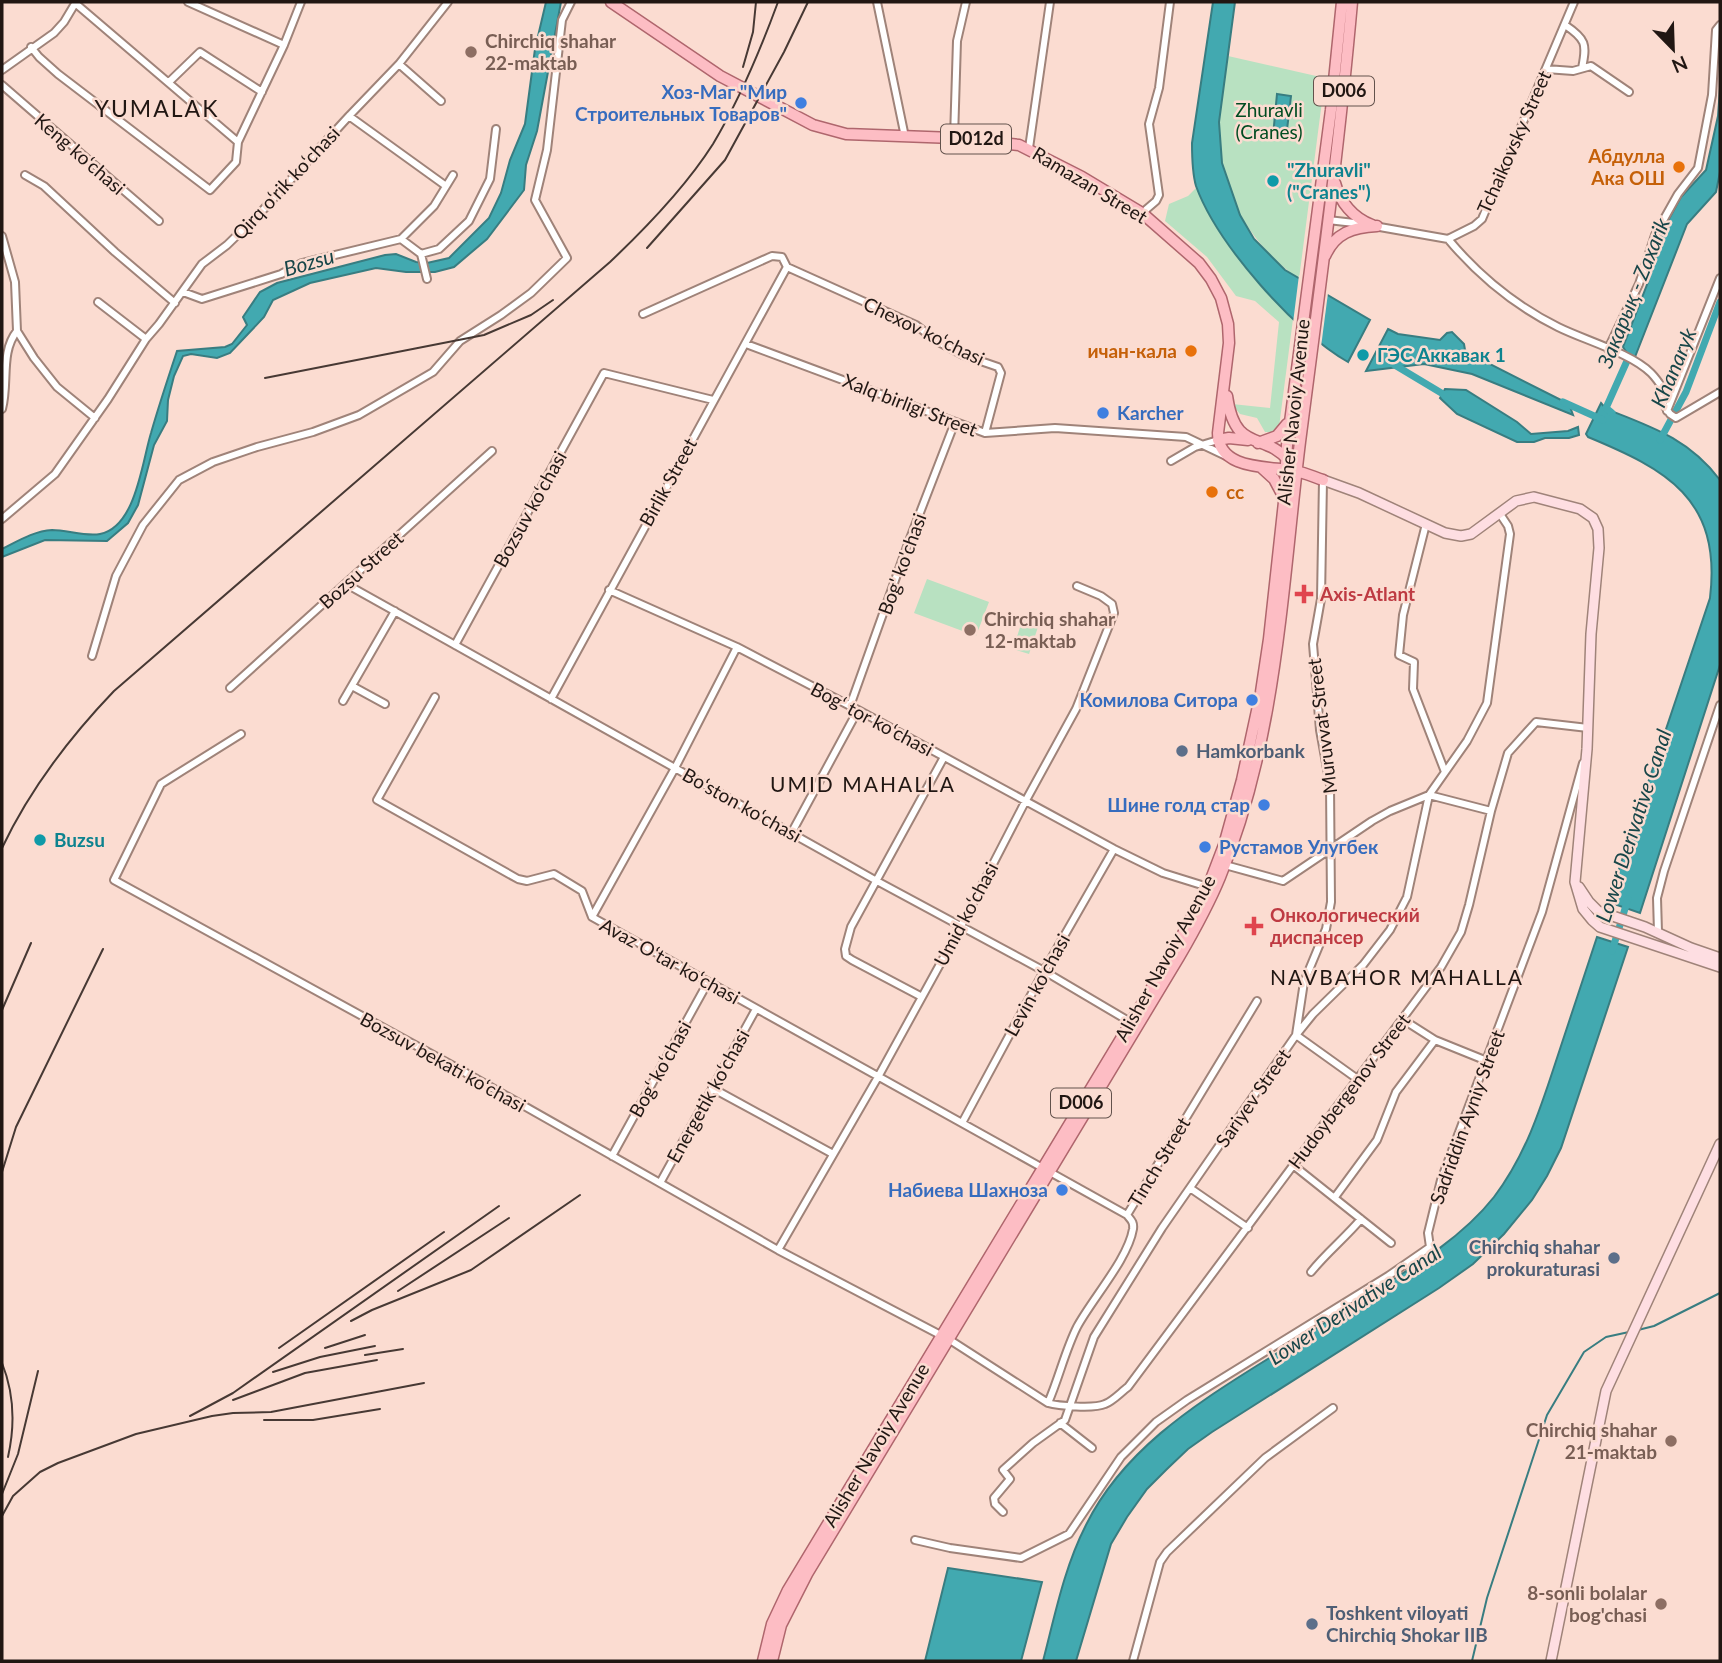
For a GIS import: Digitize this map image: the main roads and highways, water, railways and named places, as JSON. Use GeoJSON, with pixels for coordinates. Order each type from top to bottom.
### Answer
{"type":"FeatureCollection","features":[{"type":"Feature","properties":{"kind":"main road","name":"Ramazan Street"},"geometry":{"type":"LineString","coordinates":[[611,2],[720,76],[813,125],[846,134],[1011,142],[1029,148],[1142,213],[1194,258],[1215,285],[1223,304],[1228,331],[1218,440]]}},
{"type":"Feature","properties":{"kind":"main road","name":"Alisher Navoiy Avenue"},"geometry":{"type":"LineString","coordinates":[[772,1661],[781,1625],[795,1595],[1046,1169],[1134,1024],[1188,942],[1225,865],[1250,782],[1278,641],[1289,502],[1287,445],[1331,110],[1342,2]]}},
{"type":"Feature","properties":{"kind":"main road","name":"Alisher Navoiy Avenue"},"geometry":{"type":"LineString","coordinates":[[1134,1024],[1208,887],[1224,845],[1255,725],[1289,502],[1297,471],[1343,111],[1352,2]]}},
{"type":"Feature","properties":{"kind":"main road"},"geometry":{"type":"LineString","coordinates":[[1322,269],[1328,251],[1340,236],[1355,229],[1377,226],[1363,221],[1350,210],[1338,192],[1334,179]]}},
{"type":"Feature","properties":{"kind":"main road"},"geometry":{"type":"LineString","coordinates":[[1315,218],[1328,220]]}},
{"type":"Feature","properties":{"kind":"main road","name":"D012d"},"geometry":{"type":"LineString","coordinates":[[1225,378],[1232,417],[1258,443],[1286,457],[1297,471]]}},
{"type":"Feature","properties":{"kind":"main road"},"geometry":{"type":"LineString","coordinates":[[1258,443],[1277,436],[1290,417]]}},
{"type":"Feature","properties":{"kind":"main road"},"geometry":{"type":"LineString","coordinates":[[1261,468],[1272,466],[1276,461],[1275,455],[1258,443],[1229,438],[1218,440],[1229,458],[1261,468],[1297,471],[1323,480]]}},
{"type":"Feature","properties":{"kind":"main road"},"geometry":{"type":"LineString","coordinates":[[1287,445],[1300,446],[1307,466],[1323,480]]}},
{"type":"Feature","properties":{"kind":"main road"},"geometry":{"type":"LineString","coordinates":[[1261,468],[1278,483],[1289,502],[1304,484],[1323,480]]}},
{"type":"Feature","properties":{"kind":"main road","name":"Sadriddin Ayniy Street"},"geometry":{"type":"LineString","coordinates":[[1323,480],[1359,493],[1451,535],[1466,536],[1480,530],[1519,500],[1542,497],[1589,514],[1595,523],[1599,548],[1591,634],[1587,749],[1576,886],[1582,906],[1601,927],[1720,967]]}},
{"type":"Feature","properties":{"kind":"main road","name":"Sadriddin Ayniy Street"},"geometry":{"type":"LineString","coordinates":[[1577,868],[1579,885],[1594,909],[1720,958]]}},
{"type":"Feature","properties":{"kind":"main road"},"geometry":{"type":"LineString","coordinates":[[1551,1661],[1601,1407],[1611,1377],[1720,1144]]}},
{"type":"Feature","properties":{"kind":"main road","name":"Alisher Navoiy Avenue"},"geometry":{"type":"LineString","coordinates":[[763,1661],[772,1624],[788,1590],[946,1338]]}},
{"type":"Feature","properties":{"kind":"water","name":"Bozsu"},"geometry":{"type":"Polygon","coordinates":[[[546,2],[561,2],[537,131],[526,165],[524,190],[487,239],[454,267],[435,272],[376,268],[310,283],[273,300],[264,317],[230,353],[217,358],[191,354],[183,356],[168,400],[167,421],[154,445],[138,505],[128,523],[107,541],[45,540],[2,557],[2,549],[39,532],[52,530],[100,534],[112,529],[122,519],[136,492],[177,351],[232,344],[247,325],[243,317],[260,292],[277,283],[385,255],[396,254],[416,262],[427,263],[449,258],[489,218],[501,193],[510,160],[525,124],[535,49],[546,2]]]}},
{"type":"Feature","properties":{"kind":"water"},"geometry":{"type":"Polygon","coordinates":[[[1213,2],[1235,2],[1219,122],[1222,163],[1240,215],[1254,239],[1285,270],[1370,320],[1348,362],[1305,330],[1260,284],[1221,234],[1196,186],[1192,143],[1213,2]]]}},
{"type":"Feature","properties":{"kind":"water"},"geometry":{"type":"Polygon","coordinates":[[[1720,88],[1720,172],[1716,192],[1687,224],[1635,357],[1629,356],[1623,347],[1648,282],[1664,228],[1681,197],[1706,170],[1718,116],[1720,88]]]}},
{"type":"Feature","properties":{"kind":"water"},"geometry":{"type":"Polygon","coordinates":[[[1277,94],[1291,96],[1286,138],[1273,136],[1277,94]]]}},
{"type":"Feature","properties":{"kind":"water"},"geometry":{"type":"Polygon","coordinates":[[[1388,329],[1398,334],[1440,340],[1452,332],[1472,355],[1569,404],[1573,415],[1472,374],[1424,364],[1366,371],[1388,329]]]}},
{"type":"Feature","properties":{"kind":"water"},"geometry":{"type":"Polygon","coordinates":[[[1445,389],[1466,390],[1531,434],[1568,431],[1578,427],[1579,435],[1517,442],[1457,414],[1440,398],[1445,389]]]}},
{"type":"Feature","properties":{"kind":"water"},"geometry":{"type":"Polygon","coordinates":[[[1601,403],[1606,409],[1682,444],[1696,454],[1720,480],[1720,665],[1640,913],[1608,902],[1710,598],[1711,564],[1707,535],[1697,512],[1682,492],[1664,476],[1641,462],[1588,437],[1586,434],[1601,403]]]}},
{"type":"Feature","properties":{"kind":"water"},"geometry":{"type":"Polygon","coordinates":[[[1597,937],[1628,947],[1561,1148],[1532,1200],[1504,1234],[1473,1264],[1188,1449],[1147,1489],[1111,1544],[1076,1661],[1043,1661],[1078,1541],[1101,1499],[1139,1453],[1160,1433],[1208,1397],[1451,1240],[1494,1197],[1532,1130],[1597,937]]]}},
{"type":"Feature","properties":{"kind":"water"},"geometry":{"type":"Polygon","coordinates":[[[948,1568],[1042,1582],[1021,1661],[925,1661],[948,1568]]]}},
{"type":"Feature","properties":{"kind":"waterway","name":"Khanaryk"},"geometry":{"type":"LineString","coordinates":[[1660,440],[1686,392],[1720,302]]}},
{"type":"Feature","properties":{"kind":"waterway","name":"Закарық - Zaxarik"},"geometry":{"type":"LineString","coordinates":[[1612,413],[1606,408],[1631,352]]}},
{"type":"Feature","properties":{"kind":"waterway"},"geometry":{"type":"LineString","coordinates":[[1393,364],[1448,397]]}},
{"type":"Feature","properties":{"kind":"waterway"},"geometry":{"type":"LineString","coordinates":[[1563,402],[1603,420]]}},
{"type":"Feature","properties":{"kind":"waterway","name":"Lower Derivative Canal"},"geometry":{"type":"LineString","coordinates":[[1612,951],[1628,899]]}},
{"type":"Feature","properties":{"kind":"waterway"},"geometry":{"type":"LineString","coordinates":[[1638,1330],[1654,1326],[1720,1293]]}},
{"type":"Feature","properties":{"kind":"waterway"},"geometry":{"type":"LineString","coordinates":[[1472,1661],[1487,1598],[1547,1415],[1584,1352],[1606,1337],[1629,1332]]}},
{"type":"Feature","properties":{"kind":"railway"},"geometry":{"type":"LineString","coordinates":[[743,67],[753,32],[756,2]]}},
{"type":"Feature","properties":{"kind":"railway"},"geometry":{"type":"LineString","coordinates":[[2,848],[25,805],[52,765],[81,727],[114,691],[610,262],[665,206],[702,160],[723,127],[749,75],[778,2]]}},
{"type":"Feature","properties":{"kind":"railway"},"geometry":{"type":"LineString","coordinates":[[647,248],[725,160],[808,2]]}},
{"type":"Feature","properties":{"kind":"railway"},"geometry":{"type":"LineString","coordinates":[[265,378],[484,335],[531,315],[553,300]]}},
{"type":"Feature","properties":{"kind":"railway"},"geometry":{"type":"LineString","coordinates":[[2,1010],[31,943]]}},
{"type":"Feature","properties":{"kind":"railway"},"geometry":{"type":"LineString","coordinates":[[2,1172],[16,1127],[103,949]]}},
{"type":"Feature","properties":{"kind":"railway"},"geometry":{"type":"LineString","coordinates":[[351,1321],[471,1270],[580,1195]]}},
{"type":"Feature","properties":{"kind":"railway"},"geometry":{"type":"LineString","coordinates":[[190,1416],[233,1393],[499,1206]]}},
{"type":"Feature","properties":{"kind":"railway"},"geometry":{"type":"LineString","coordinates":[[398,1291],[509,1218]]}},
{"type":"Feature","properties":{"kind":"railway"},"geometry":{"type":"LineString","coordinates":[[279,1348],[444,1232]]}},
{"type":"Feature","properties":{"kind":"railway"},"geometry":{"type":"LineString","coordinates":[[325,1348],[365,1335]]}},
{"type":"Feature","properties":{"kind":"railway"},"geometry":{"type":"LineString","coordinates":[[273,1372],[320,1357],[375,1346]]}},
{"type":"Feature","properties":{"kind":"railway"},"geometry":{"type":"LineString","coordinates":[[365,1355],[403,1349]]}},
{"type":"Feature","properties":{"kind":"railway"},"geometry":{"type":"LineString","coordinates":[[233,1400],[305,1373],[377,1360]]}},
{"type":"Feature","properties":{"kind":"railway"},"geometry":{"type":"LineString","coordinates":[[2,1363],[12,1410],[8,1457]]}},
{"type":"Feature","properties":{"kind":"railway"},"geometry":{"type":"LineString","coordinates":[[2,1494],[18,1454],[38,1371]]}},
{"type":"Feature","properties":{"kind":"railway"},"geometry":{"type":"LineString","coordinates":[[2,1516],[13,1496],[40,1472],[136,1434],[212,1416],[271,1412],[424,1383]]}},
{"type":"Feature","properties":{"kind":"railway"},"geometry":{"type":"LineString","coordinates":[[264,1420],[313,1420],[380,1409]]}},
{"type":"Feature","properties":{"kind":"place","name":"Chirchiq shahar 22-maktab"},"geometry":{"type":"Point","coordinates":[471,52]}},
{"type":"Feature","properties":{"kind":"place","name":"Хоз-Маг \"Мир Строительных Товаров\""},"geometry":{"type":"Point","coordinates":[801,103]}},
{"type":"Feature","properties":{"kind":"place","name":"Абдулла Ака ОШ"},"geometry":{"type":"Point","coordinates":[1679,167]}},
{"type":"Feature","properties":{"kind":"place","name":"\"Zhuravli\" (\"Cranes\")"},"geometry":{"type":"Point","coordinates":[1273,181]}},
{"type":"Feature","properties":{"kind":"place","name":"ичан-кала"},"geometry":{"type":"Point","coordinates":[1191,351]}},
{"type":"Feature","properties":{"kind":"place","name":"ГЭС Аккавак 1"},"geometry":{"type":"Point","coordinates":[1363,355]}},
{"type":"Feature","properties":{"kind":"place","name":"Karcher"},"geometry":{"type":"Point","coordinates":[1103,413]}},
{"type":"Feature","properties":{"kind":"place","name":"cc"},"geometry":{"type":"Point","coordinates":[1212,492]}},
{"type":"Feature","properties":{"kind":"place","name":"Axis-Atlant"},"geometry":{"type":"Point","coordinates":[1304,594]}},
{"type":"Feature","properties":{"kind":"place","name":"Chirchiq shahar 12-maktab"},"geometry":{"type":"Point","coordinates":[970,630]}},
{"type":"Feature","properties":{"kind":"place","name":"Комилова Ситора"},"geometry":{"type":"Point","coordinates":[1252,700]}},
{"type":"Feature","properties":{"kind":"place","name":"Hamkorbank"},"geometry":{"type":"Point","coordinates":[1182,751]}},
{"type":"Feature","properties":{"kind":"place","name":"Шине голд стар"},"geometry":{"type":"Point","coordinates":[1264,805]}},
{"type":"Feature","properties":{"kind":"place","name":"Buzsu"},"geometry":{"type":"Point","coordinates":[40,840]}},
{"type":"Feature","properties":{"kind":"place","name":"Рустамов Улугбек"},"geometry":{"type":"Point","coordinates":[1205,847]}},
{"type":"Feature","properties":{"kind":"place","name":"Онкологический диспансер"},"geometry":{"type":"Point","coordinates":[1254,926]}},
{"type":"Feature","properties":{"kind":"place","name":"Набиева Шахноза"},"geometry":{"type":"Point","coordinates":[1062,1190]}},
{"type":"Feature","properties":{"kind":"place","name":"Chirchiq shahar prokuraturasi"},"geometry":{"type":"Point","coordinates":[1614,1258]}},
{"type":"Feature","properties":{"kind":"place","name":"Chirchiq shahar 21-maktab"},"geometry":{"type":"Point","coordinates":[1671,1441]}},
{"type":"Feature","properties":{"kind":"place","name":"8-sonli bolalar bog'chasi"},"geometry":{"type":"Point","coordinates":[1661,1604]}},
{"type":"Feature","properties":{"kind":"place","name":"Toshkent viloyati Chirchiq Shokar IIB"},"geometry":{"type":"Point","coordinates":[1312,1624]}},
{"type":"Feature","properties":{"kind":"district","name":"YUMALAK"},"geometry":{"type":"Point","coordinates":[157,109]}},
{"type":"Feature","properties":{"kind":"district","name":"UMID MAHALLA"},"geometry":{"type":"Point","coordinates":[863,785]}},
{"type":"Feature","properties":{"kind":"district","name":"NAVBAHOR MAHALLA"},"geometry":{"type":"Point","coordinates":[1397,978]}},
{"type":"Feature","properties":{"kind":"park label","name":"Zhuravli (Cranes)"},"geometry":{"type":"Point","coordinates":[1269,121]}}]}
